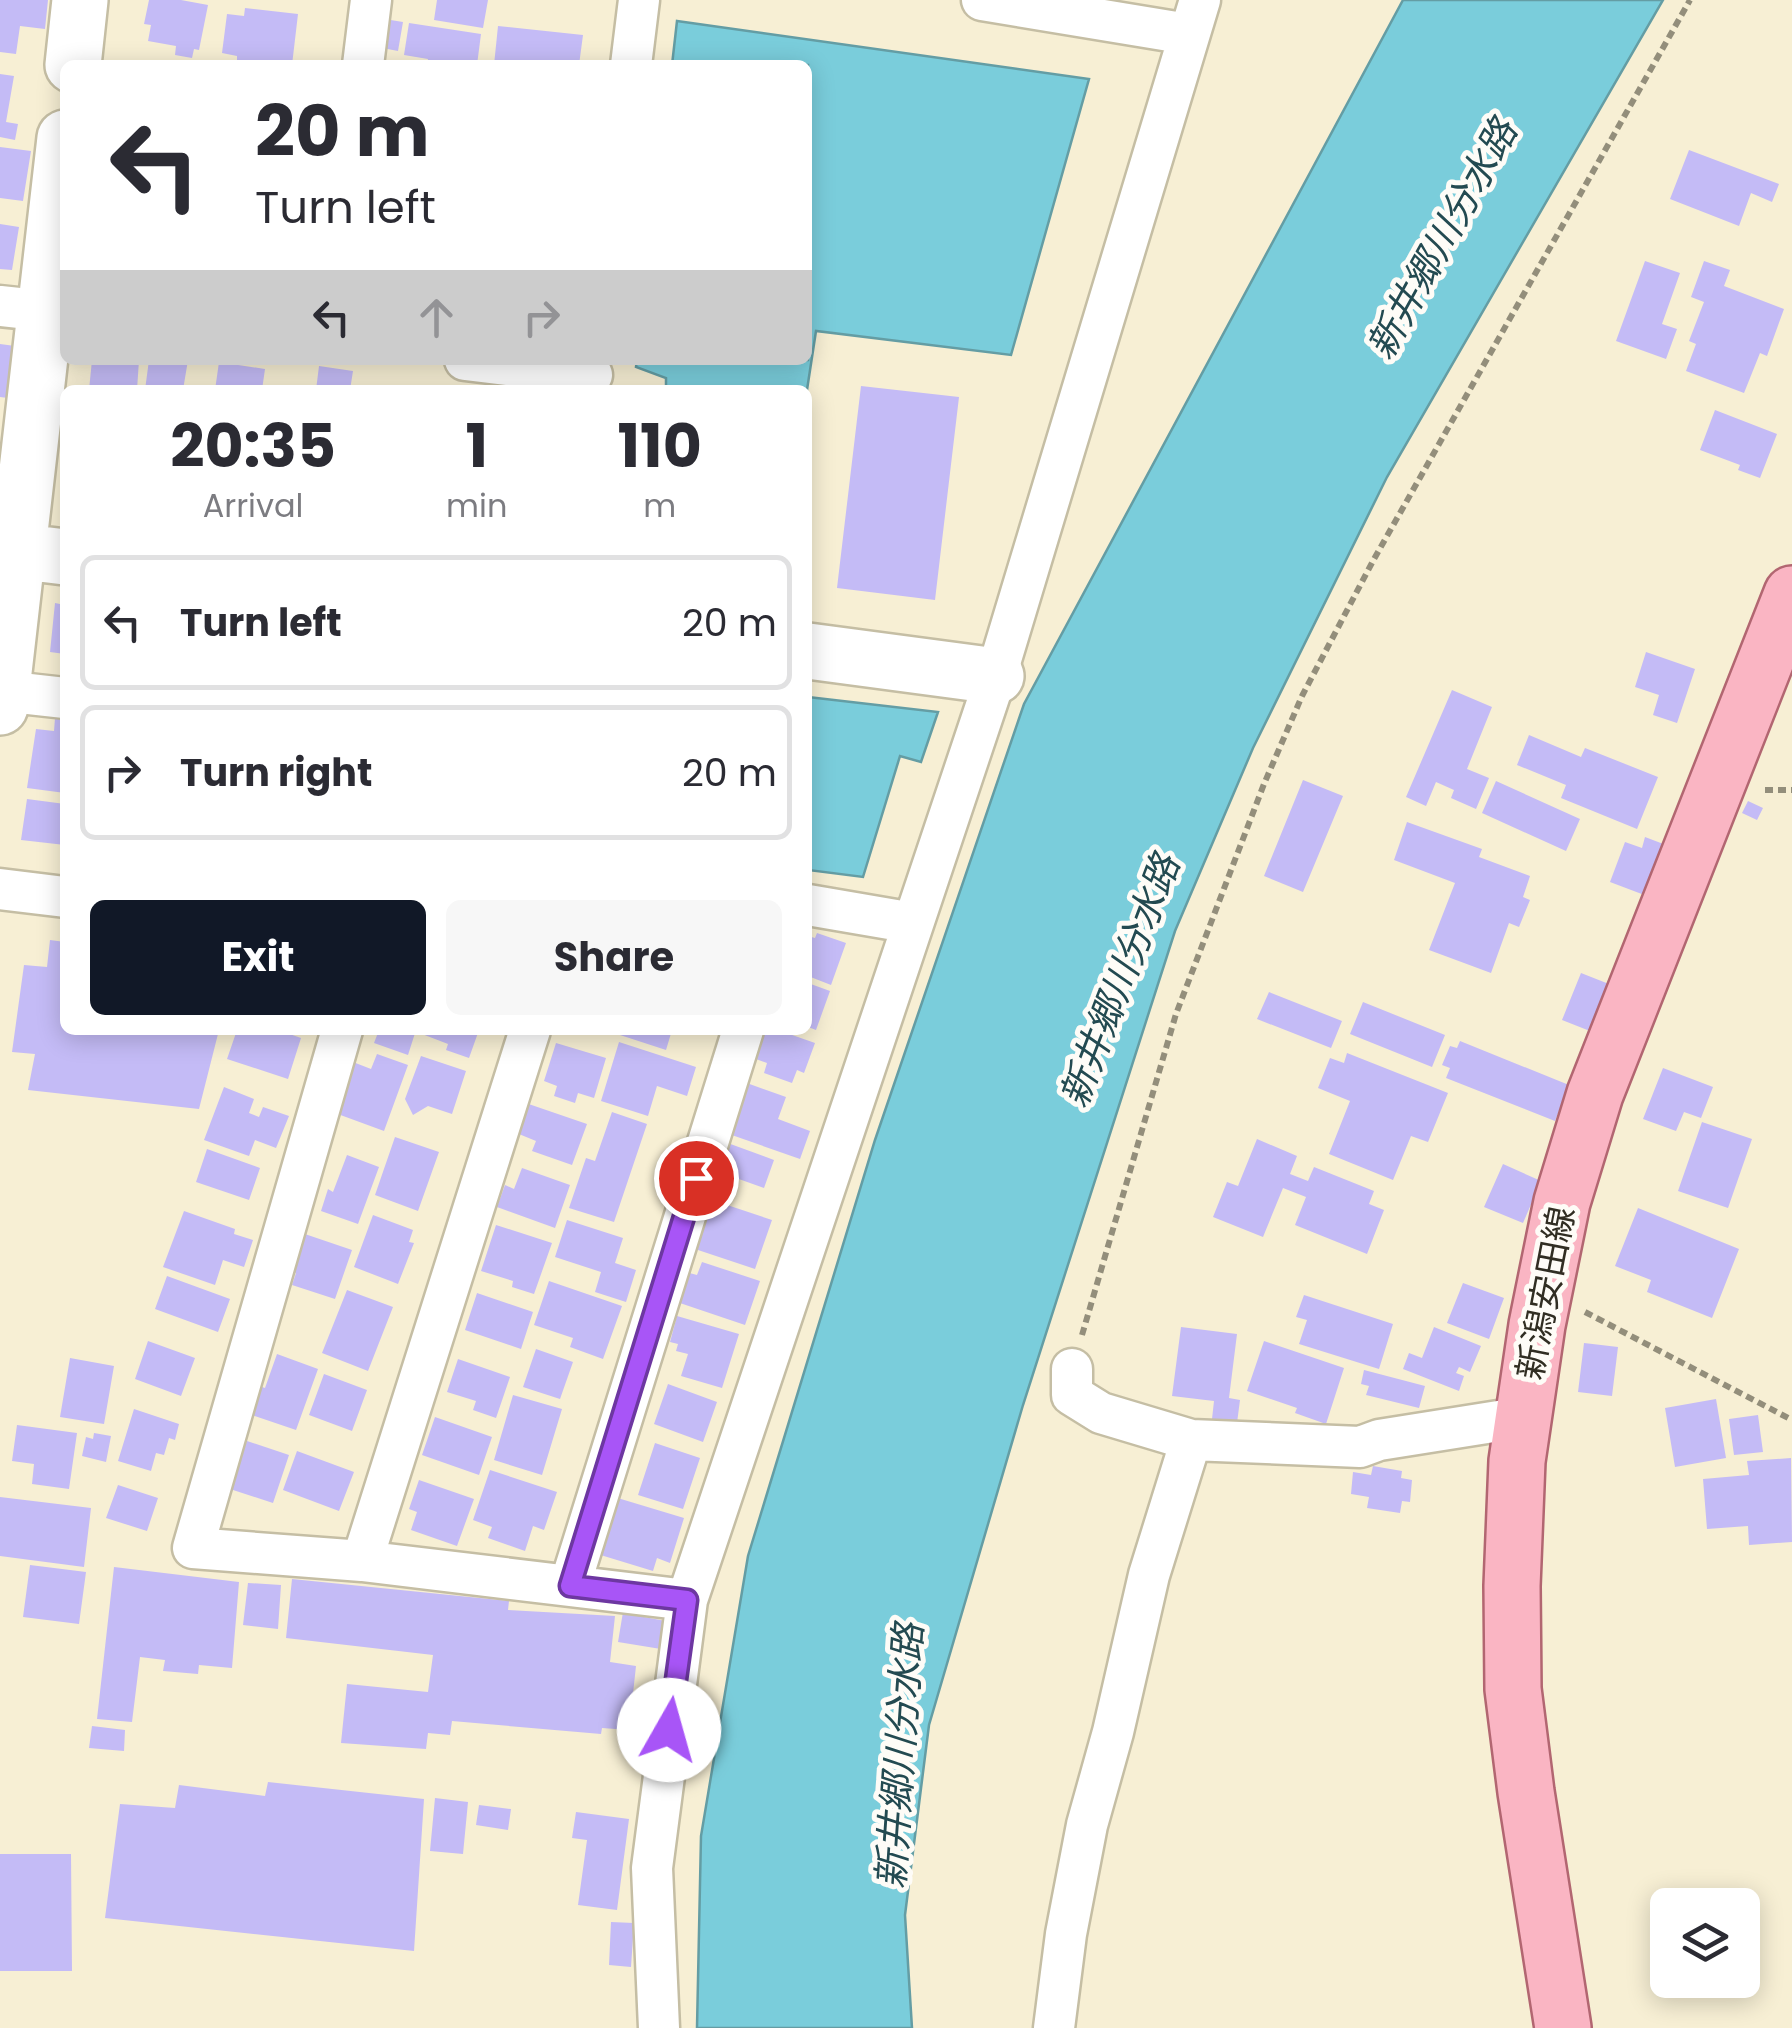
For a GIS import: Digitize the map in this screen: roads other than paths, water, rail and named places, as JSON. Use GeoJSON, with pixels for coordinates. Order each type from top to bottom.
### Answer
{"type":"FeatureCollection","features":[{"type":"Feature","properties":{"kind":"main road","name":"新潟安田線"},"geometry":{"type":"LineString","coordinates":[[1563,2028],[1514,1689],[1512,1586],[1517,1461],[1544,1291],[1562,1202],[1596,1094],[1792,594]]}},
{"type":"Feature","properties":{"kind":"street"},"geometry":{"type":"LineString","coordinates":[[74,60],[80,0]]}},
{"type":"Feature","properties":{"kind":"street"},"geometry":{"type":"LineString","coordinates":[[364,60],[371,0]]}},
{"type":"Feature","properties":{"kind":"street"},"geometry":{"type":"LineString","coordinates":[[631,60],[639,0]]}},
{"type":"Feature","properties":{"kind":"street"},"geometry":{"type":"LineString","coordinates":[[659,2028],[652,1868],[687,1600],[996,676],[1194,17],[982,0]]}},
{"type":"Feature","properties":{"kind":"street"},"geometry":{"type":"LineString","coordinates":[[60,169],[37,310],[28,552],[1,699],[60,698]]}},
{"type":"Feature","properties":{"kind":"street"},"geometry":{"type":"LineString","coordinates":[[507,365],[592,375]]}},
{"type":"Feature","properties":{"kind":"street"},"geometry":{"type":"LineString","coordinates":[[812,652],[996,676]]}},
{"type":"Feature","properties":{"kind":"street"},"geometry":{"type":"LineString","coordinates":[[0,888],[60,896]]}},
{"type":"Feature","properties":{"kind":"street"},"geometry":{"type":"LineString","coordinates":[[812,906],[913,923]]}},
{"type":"Feature","properties":{"kind":"street"},"geometry":{"type":"LineString","coordinates":[[341,1035],[193,1548],[362,1561],[687,1600]]}},
{"type":"Feature","properties":{"kind":"street"},"geometry":{"type":"LineString","coordinates":[[362,1561],[528,1035]]}},
{"type":"Feature","properties":{"kind":"street"},"geometry":{"type":"LineString","coordinates":[[570,1586],[741,1035]]}},
{"type":"Feature","properties":{"kind":"street"},"geometry":{"type":"LineString","coordinates":[[1072,1369],[1072,1394],[1101,1413],[1191,1440],[1360,1447],[1379,1440],[1524,1417]]}},
{"type":"Feature","properties":{"kind":"street"},"geometry":{"type":"LineString","coordinates":[[1054,2028],[1066,1934],[1087,1825],[1113,1732],[1148,1575],[1191,1440]]}},
{"type":"Feature","properties":{"kind":"water","name":"新井郷川分水路"},"geometry":{"type":"Polygon","coordinates":[[[1403,0],[1663,0],[1387,477],[1253,748],[1175,931],[1023,1405],[929,1725],[905,1915],[912,2028],[697,2028],[701,1836],[748,1556],[875,1140],[1024,704],[1403,0]]]}},
{"type":"Feature","properties":{"kind":"water"},"geometry":{"type":"Polygon","coordinates":[[[677,21],[1089,79],[1011,355],[816,331],[812,357],[812,60],[673,60],[677,21]]]}},
{"type":"Feature","properties":{"kind":"water"},"geometry":{"type":"Polygon","coordinates":[[[811,365],[808,385],[666,385],[666,378],[636,367],[811,365]]]}},
{"type":"Feature","properties":{"kind":"water"},"geometry":{"type":"Polygon","coordinates":[[[812,697],[938,712],[921,762],[900,756],[863,877],[812,871],[812,697]]]}}]}
